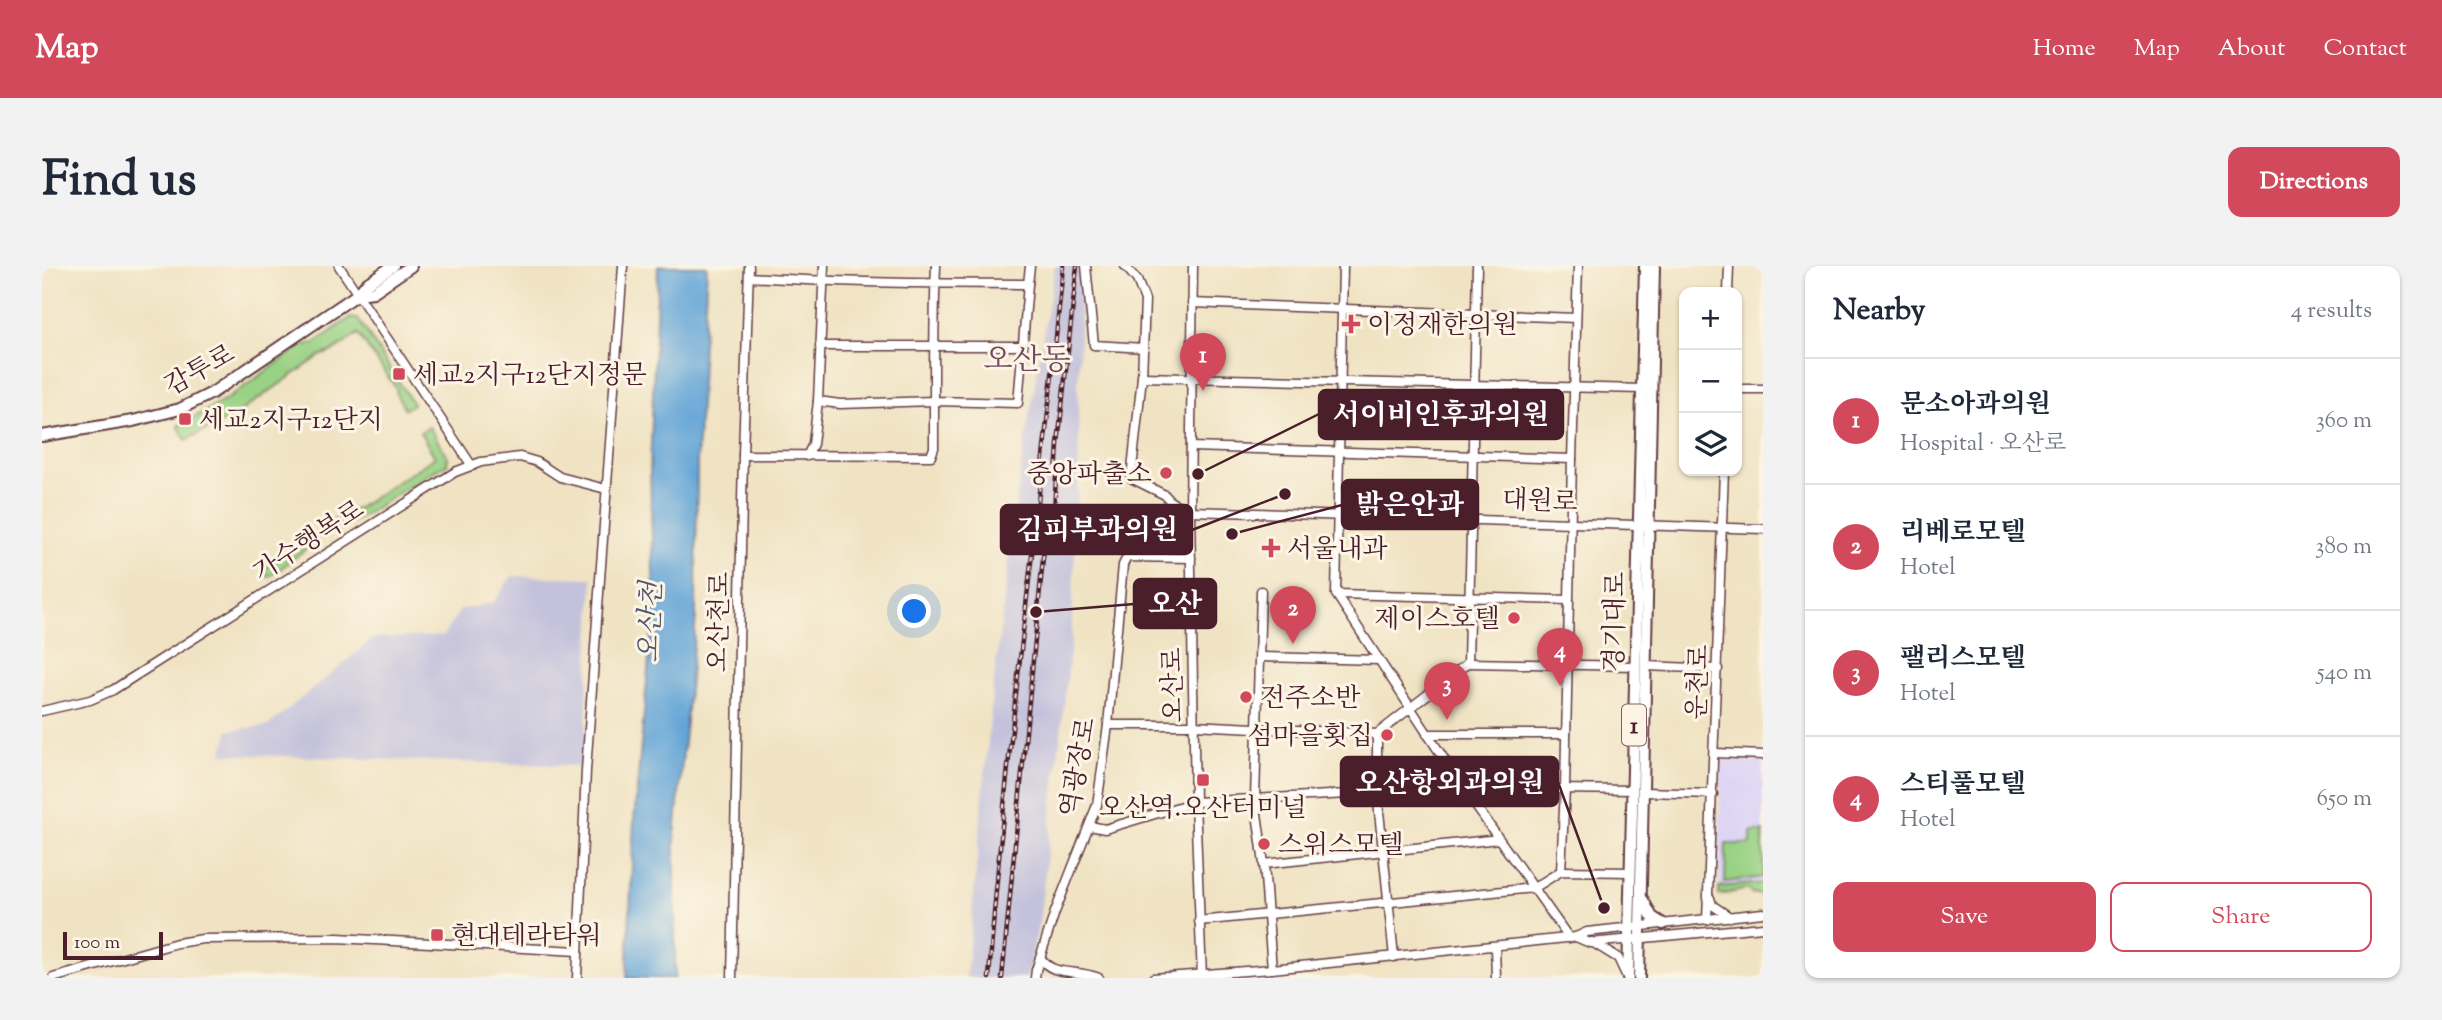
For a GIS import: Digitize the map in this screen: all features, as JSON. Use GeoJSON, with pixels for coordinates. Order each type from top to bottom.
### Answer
{"type":"FeatureCollection","features":[{"type":"Feature","properties":{"kind":"main road","name":"감투로"},"geometry":{"type":"LineString","coordinates":[[42,436],[158,416],[188,405],[212,393],[358,294],[366,284],[393,266]]}},
{"type":"Feature","properties":{"kind":"main road","name":"감투로"},"geometry":{"type":"LineString","coordinates":[[358,294],[373,292],[411,266]]}},
{"type":"Feature","properties":{"kind":"main road","name":"경기대로"},"geometry":{"type":"LineString","coordinates":[[1644,524],[1642,388],[1645,266]]}},
{"type":"Feature","properties":{"kind":"main road","name":"경기대로"},"geometry":{"type":"LineString","coordinates":[[1627,978],[1627,940],[1635,926],[1642,898],[1638,791],[1644,524],[1654,266]]}},
{"type":"Feature","properties":{"kind":"main road","name":"경기대로"},"geometry":{"type":"LineString","coordinates":[[1638,791],[1630,902],[1640,940],[1639,978]]}},
{"type":"Feature","properties":{"kind":"main road"},"geometry":{"type":"LineString","coordinates":[[1642,898],[1652,917],[1663,924]]}},
{"type":"Feature","properties":{"kind":"street"},"geometry":{"type":"LineString","coordinates":[[339,266],[472,466]]}},
{"type":"Feature","properties":{"kind":"street"},"geometry":{"type":"LineString","coordinates":[[577,978],[586,770],[622,266]]}},
{"type":"Feature","properties":{"kind":"street","name":"오산천로"},"geometry":{"type":"LineString","coordinates":[[732,978],[749,266]]}},
{"type":"Feature","properties":{"kind":"street"},"geometry":{"type":"LineString","coordinates":[[807,456],[813,444],[818,401],[824,266]]}},
{"type":"Feature","properties":{"kind":"street"},"geometry":{"type":"LineString","coordinates":[[743,455],[930,456],[934,447],[936,266]]}},
{"type":"Feature","properties":{"kind":"street"},"geometry":{"type":"LineString","coordinates":[[818,401],[840,404],[934,401],[1017,404],[1030,266]]}},
{"type":"Feature","properties":{"kind":"street"},"geometry":{"type":"LineString","coordinates":[[1086,266],[1094,345],[1144,348]]}},
{"type":"Feature","properties":{"kind":"street"},"geometry":{"type":"LineString","coordinates":[[1125,266],[1137,280],[1145,300],[1142,377],[1131,478],[1190,511]]}},
{"type":"Feature","properties":{"kind":"street","name":"오산로"},"geometry":{"type":"LineString","coordinates":[[1193,266],[1190,511],[1193,725],[1202,976]]}},
{"type":"Feature","properties":{"kind":"street"},"geometry":{"type":"LineString","coordinates":[[1343,266],[1336,594],[1463,788],[1534,888],[1573,937],[1592,942],[1618,958],[1627,978]]}},
{"type":"Feature","properties":{"kind":"street"},"geometry":{"type":"LineString","coordinates":[[1468,663],[1477,266]]}},
{"type":"Feature","properties":{"kind":"street"},"geometry":{"type":"LineString","coordinates":[[1561,871],[1578,266]]}},
{"type":"Feature","properties":{"kind":"street"},"geometry":{"type":"LineString","coordinates":[[1728,287],[1729,266]]}},
{"type":"Feature","properties":{"kind":"street"},"geometry":{"type":"LineString","coordinates":[[749,277],[823,282],[1028,284]]}},
{"type":"Feature","properties":{"kind":"street"},"geometry":{"type":"LineString","coordinates":[[1192,303],[1576,318]]}},
{"type":"Feature","properties":{"kind":"street"},"geometry":{"type":"LineString","coordinates":[[820,346],[1021,346]]}},
{"type":"Feature","properties":{"kind":"street"},"geometry":{"type":"LineString","coordinates":[[1142,377],[1642,388]]}},
{"type":"Feature","properties":{"kind":"street"},"geometry":{"type":"LineString","coordinates":[[1742,389],[1763,389]]}},
{"type":"Feature","properties":{"kind":"street"},"geometry":{"type":"LineString","coordinates":[[1191,447],[1572,460]]}},
{"type":"Feature","properties":{"kind":"street","name":"가수행복로"},"geometry":{"type":"LineString","coordinates":[[42,711],[90,700],[113,691],[441,479],[472,466],[520,457],[537,462],[560,477],[606,489]]}},
{"type":"Feature","properties":{"kind":"street","name":"운천로"},"geometry":{"type":"LineString","coordinates":[[1707,920],[1724,476]]}},
{"type":"Feature","properties":{"kind":"street","name":"대원로"},"geometry":{"type":"LineString","coordinates":[[1190,511],[1763,529]]}},
{"type":"Feature","properties":{"kind":"street","name":"역광장로"},"geometry":{"type":"LineString","coordinates":[[1035,978],[1040,957],[1097,805],[1108,725],[1123,565],[1127,556],[1191,558]]}},
{"type":"Feature","properties":{"kind":"street"},"geometry":{"type":"LineString","coordinates":[[1261,591],[1255,799],[1264,864],[1272,970]]}},
{"type":"Feature","properties":{"kind":"street"},"geometry":{"type":"LineString","coordinates":[[1336,594],[1569,600]]}},
{"type":"Feature","properties":{"kind":"street"},"geometry":{"type":"LineString","coordinates":[[1260,657],[1379,660]]}},
{"type":"Feature","properties":{"kind":"street"},"geometry":{"type":"LineString","coordinates":[[1108,725],[1193,725],[1377,734],[1468,663],[1718,669]]}},
{"type":"Feature","properties":{"kind":"street"},"geometry":{"type":"LineString","coordinates":[[1377,734],[1377,792],[1394,957]]}},
{"type":"Feature","properties":{"kind":"street"},"geometry":{"type":"LineString","coordinates":[[1427,734],[1566,734]]}},
{"type":"Feature","properties":{"kind":"street"},"geometry":{"type":"LineString","coordinates":[[1715,754],[1763,755]]}},
{"type":"Feature","properties":{"kind":"street"},"geometry":{"type":"LineString","coordinates":[[1090,826],[1105,829],[1195,802],[1377,792],[1463,788],[1713,794]]}},
{"type":"Feature","properties":{"kind":"street"},"geometry":{"type":"LineString","coordinates":[[1264,864],[1499,839]]}},
{"type":"Feature","properties":{"kind":"street"},"geometry":{"type":"LineString","coordinates":[[1199,921],[1534,888],[1561,871],[1631,872]]}},
{"type":"Feature","properties":{"kind":"street"},"geometry":{"type":"LineString","coordinates":[[1709,895],[1712,905],[1730,917]]}},
{"type":"Feature","properties":{"kind":"street"},"geometry":{"type":"LineString","coordinates":[[1612,929],[1622,921],[1630,902]]}},
{"type":"Feature","properties":{"kind":"street"},"geometry":{"type":"LineString","coordinates":[[1153,978],[1272,970],[1495,947],[1573,937],[1587,932],[1763,913]]}},
{"type":"Feature","properties":{"kind":"street"},"geometry":{"type":"LineString","coordinates":[[1592,942],[1640,940],[1763,927]]}},
{"type":"Feature","properties":{"kind":"street"},"geometry":{"type":"LineString","coordinates":[[53,978],[177,943],[203,939],[337,938],[578,951]]}},
{"type":"Feature","properties":{"kind":"street"},"geometry":{"type":"LineString","coordinates":[[1639,959],[1645,944],[1654,938]]}},
{"type":"Feature","properties":{"kind":"street"},"geometry":{"type":"LineString","coordinates":[[1495,947],[1496,978]]}},
{"type":"Feature","properties":{"kind":"street"},"geometry":{"type":"LineString","coordinates":[[1040,957],[1045,968],[1060,977],[1088,974],[1099,978]]}},
{"type":"Feature","properties":{"kind":"shaded area"},"geometry":{"type":"Polygon","coordinates":[[[1055,266],[1083,266],[1078,386],[1079,459],[1071,644],[1040,916],[1027,978],[966,978],[993,687],[1022,459],[1055,266]]]}},
{"type":"Feature","properties":{"kind":"shaded area"},"geometry":{"type":"Polygon","coordinates":[[[512,576],[593,578],[584,766],[222,754],[229,730],[268,726],[374,638],[443,636],[460,610],[494,602],[512,576]]]}},
{"type":"Feature","properties":{"kind":"shaded area"},"geometry":{"type":"Polygon","coordinates":[[[1724,760],[1763,761],[1763,883],[1719,887],[1721,763],[1724,760]]]}},
{"type":"Feature","properties":{"kind":"green space"},"geometry":{"type":"Polygon","coordinates":[[[350,318],[358,319],[413,404],[405,409],[396,388],[358,334],[335,350],[320,356],[231,418],[186,440],[178,426],[224,401],[303,345],[315,343],[350,318]]]}},
{"type":"Feature","properties":{"kind":"green space"},"geometry":{"type":"Polygon","coordinates":[[[429,427],[448,457],[447,464],[338,529],[333,521],[345,512],[358,508],[435,457],[420,432],[429,427]]]}},
{"type":"Feature","properties":{"kind":"green space"},"geometry":{"type":"Polygon","coordinates":[[[311,535],[316,542],[268,577],[264,569],[311,535]]]}},
{"type":"Feature","properties":{"kind":"green space"},"geometry":{"type":"Polygon","coordinates":[[[1751,832],[1763,832],[1763,877],[1725,882],[1726,844],[1751,844],[1751,832]]]}},
{"type":"Feature","properties":{"kind":"green space"},"geometry":{"type":"Polygon","coordinates":[[[1763,883],[1763,895],[1751,893],[1748,889],[1719,895],[1719,887],[1763,883]]]}},
{"type":"Feature","properties":{"kind":"water","name":"오산천"},"geometry":{"type":"Polygon","coordinates":[[[658,266],[707,266],[697,461],[696,617],[675,835],[675,978],[627,978],[634,820],[654,606],[650,469],[658,266]]]}},
{"type":"Feature","properties":{"kind":"railway"},"geometry":{"type":"LineString","coordinates":[[989,978],[1014,711],[1063,266]]}},
{"type":"Feature","properties":{"kind":"railway"},"geometry":{"type":"LineString","coordinates":[[1053,527],[1058,444],[1077,266]]}},
{"type":"Feature","properties":{"kind":"railway"},"geometry":{"type":"LineString","coordinates":[[1002,978],[1047,517]]}},
{"type":"Feature","properties":{"kind":"place","name":"이정재한의원"},"geometry":{"type":"Point","coordinates":[1351,324]}},
{"type":"Feature","properties":{"kind":"place","name":"세교2지구12단지정문"},"geometry":{"type":"Point","coordinates":[399,374]}},
{"type":"Feature","properties":{"kind":"place","name":"문소아과의원"},"geometry":{"type":"Point","coordinates":[1203,391]}},
{"type":"Feature","properties":{"kind":"place","name":"세교2지구12단지"},"geometry":{"type":"Point","coordinates":[185,419]}},
{"type":"Feature","properties":{"kind":"place","name":"중앙파출소"},"geometry":{"type":"Point","coordinates":[1166,473]}},
{"type":"Feature","properties":{"kind":"place","name":"서이비인후과의원"},"geometry":{"type":"Point","coordinates":[1198,474]}},
{"type":"Feature","properties":{"kind":"place","name":"김피부과의원"},"geometry":{"type":"Point","coordinates":[1285,494]}},
{"type":"Feature","properties":{"kind":"place","name":"밝은안과"},"geometry":{"type":"Point","coordinates":[1232,534]}},
{"type":"Feature","properties":{"kind":"place","name":"서울내과"},"geometry":{"type":"Point","coordinates":[1271,548]}},
{"type":"Feature","properties":{"kind":"place","name":"오산"},"geometry":{"type":"Point","coordinates":[1036,612]}},
{"type":"Feature","properties":{"kind":"place","name":"제이스호텔"},"geometry":{"type":"Point","coordinates":[1514,618]}},
{"type":"Feature","properties":{"kind":"place","name":"리베로모텔"},"geometry":{"type":"Point","coordinates":[1293,644]}},
{"type":"Feature","properties":{"kind":"place","name":"스티풀모텔"},"geometry":{"type":"Point","coordinates":[1560,686]}},
{"type":"Feature","properties":{"kind":"place","name":"전주소반"},"geometry":{"type":"Point","coordinates":[1246,697]}},
{"type":"Feature","properties":{"kind":"place","name":"팰리스모텔"},"geometry":{"type":"Point","coordinates":[1447,720]}},
{"type":"Feature","properties":{"kind":"place","name":"섬마을횟집"},"geometry":{"type":"Point","coordinates":[1387,735]}},
{"type":"Feature","properties":{"kind":"place","name":"오산역.오산터미널"},"geometry":{"type":"Point","coordinates":[1203,780]}},
{"type":"Feature","properties":{"kind":"place","name":"스위스모텔"},"geometry":{"type":"Point","coordinates":[1264,844]}},
{"type":"Feature","properties":{"kind":"place","name":"오산항외과의원"},"geometry":{"type":"Point","coordinates":[1604,908]}},
{"type":"Feature","properties":{"kind":"place","name":"현대테라타워"},"geometry":{"type":"Point","coordinates":[437,935]}},
{"type":"Feature","properties":{"kind":"district","name":"오산동"},"geometry":{"type":"Point","coordinates":[1027,359]}}]}
